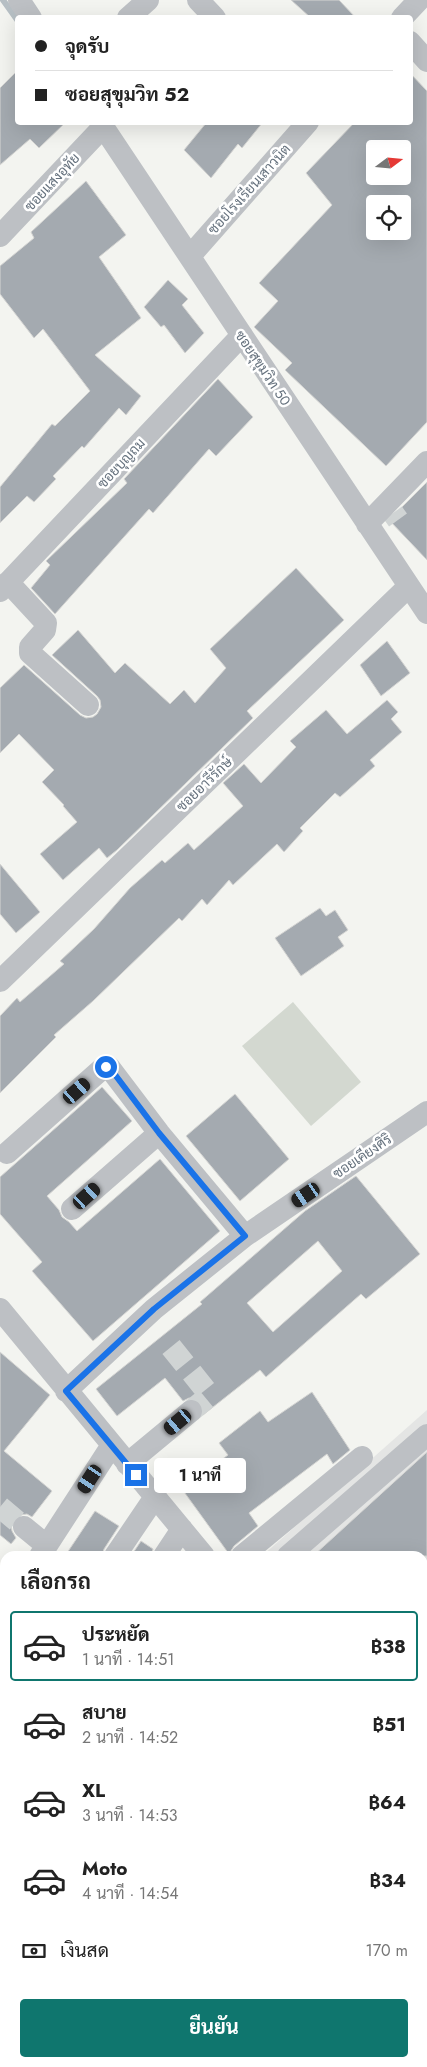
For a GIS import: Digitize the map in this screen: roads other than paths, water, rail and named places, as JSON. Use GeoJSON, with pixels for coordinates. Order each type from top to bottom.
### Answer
{"type":"FeatureCollection","features":[{"type":"Feature","properties":{"kind":"street"},"geometry":{"type":"LineString","coordinates":[[19,0],[29,15]]}},
{"type":"Feature","properties":{"kind":"street"},"geometry":{"type":"LineString","coordinates":[[131,15],[148,0]]}},
{"type":"Feature","properties":{"kind":"street"},"geometry":{"type":"LineString","coordinates":[[198,0],[212,15]]}},
{"type":"Feature","properties":{"kind":"street"},"geometry":{"type":"LineString","coordinates":[[405,15],[419,0]]}},
{"type":"Feature","properties":{"kind":"street"},"geometry":{"type":"LineString","coordinates":[[413,45],[427,60]]}},
{"type":"Feature","properties":{"kind":"street","name":"ซอยสุขุมวิท 50"},"geometry":{"type":"LineString","coordinates":[[102,125],[427,614]]}},
{"type":"Feature","properties":{"kind":"street","name":"ซอยแสงอุทัย"},"geometry":{"type":"LineString","coordinates":[[0,236],[102,125]]}},
{"type":"Feature","properties":{"kind":"street","name":"ซอยโรงเรียนเสาวนิต"},"geometry":{"type":"LineString","coordinates":[[190,256],[305,125]]}},
{"type":"Feature","properties":{"kind":"street","name":"ซอยบุญถม"},"geometry":{"type":"LineString","coordinates":[[4,586],[242,335]]}},
{"type":"Feature","properties":{"kind":"street"},"geometry":{"type":"LineString","coordinates":[[367,524],[389,509],[427,462]]}},
{"type":"Feature","properties":{"kind":"street"},"geometry":{"type":"LineString","coordinates":[[4,586],[40,614],[46,623],[46,630],[30,647],[30,653],[88,705]]}},
{"type":"Feature","properties":{"kind":"street","name":"ซอยอารีรักษ์"},"geometry":{"type":"LineString","coordinates":[[0,982],[408,587]]}},
{"type":"Feature","properties":{"kind":"street"},"geometry":{"type":"LineString","coordinates":[[7,1153],[104,1067],[110,1068],[159,1133],[245,1236]]}},
{"type":"Feature","properties":{"kind":"street","name":"ซอยเคียงศิริ"},"geometry":{"type":"LineString","coordinates":[[66,1391],[154,1309],[245,1236],[427,1112]]}},
{"type":"Feature","properties":{"kind":"street"},"geometry":{"type":"LineString","coordinates":[[72,1209],[159,1133]]}},
{"type":"Feature","properties":{"kind":"street"},"geometry":{"type":"LineString","coordinates":[[0,1309],[200,1551]]}},
{"type":"Feature","properties":{"kind":"street"},"geometry":{"type":"LineString","coordinates":[[127,1464],[191,1411]]}},
{"type":"Feature","properties":{"kind":"street"},"geometry":{"type":"LineString","coordinates":[[294,1551],[427,1435]]}},
{"type":"Feature","properties":{"kind":"street"},"geometry":{"type":"LineString","coordinates":[[24,1527],[43,1551],[112,1446]]}},
{"type":"Feature","properties":{"kind":"street"},"geometry":{"type":"LineString","coordinates":[[248,1551],[362,1457]]}},
{"type":"Feature","properties":{"kind":"street"},"geometry":{"type":"LineString","coordinates":[[118,1551],[155,1498]]}},
{"type":"Feature","properties":{"kind":"street"},"geometry":{"type":"LineString","coordinates":[[167,1551],[182,1529]]}},
{"type":"Feature","properties":{"kind":"waterway"},"geometry":{"type":"LineString","coordinates":[[3,0],[15,17]]}},
{"type":"Feature","properties":{"kind":"tunnel"},"geometry":{"type":"LineString","coordinates":[[393,513],[398,520]]}},
{"type":"Feature","properties":{"kind":"tunnel"},"geometry":{"type":"LineString","coordinates":[[171,1347],[209,1396],[191,1411]]}},
{"type":"Feature","properties":{"kind":"tunnel"},"geometry":{"type":"LineString","coordinates":[[0,1507],[24,1527]]}}]}
